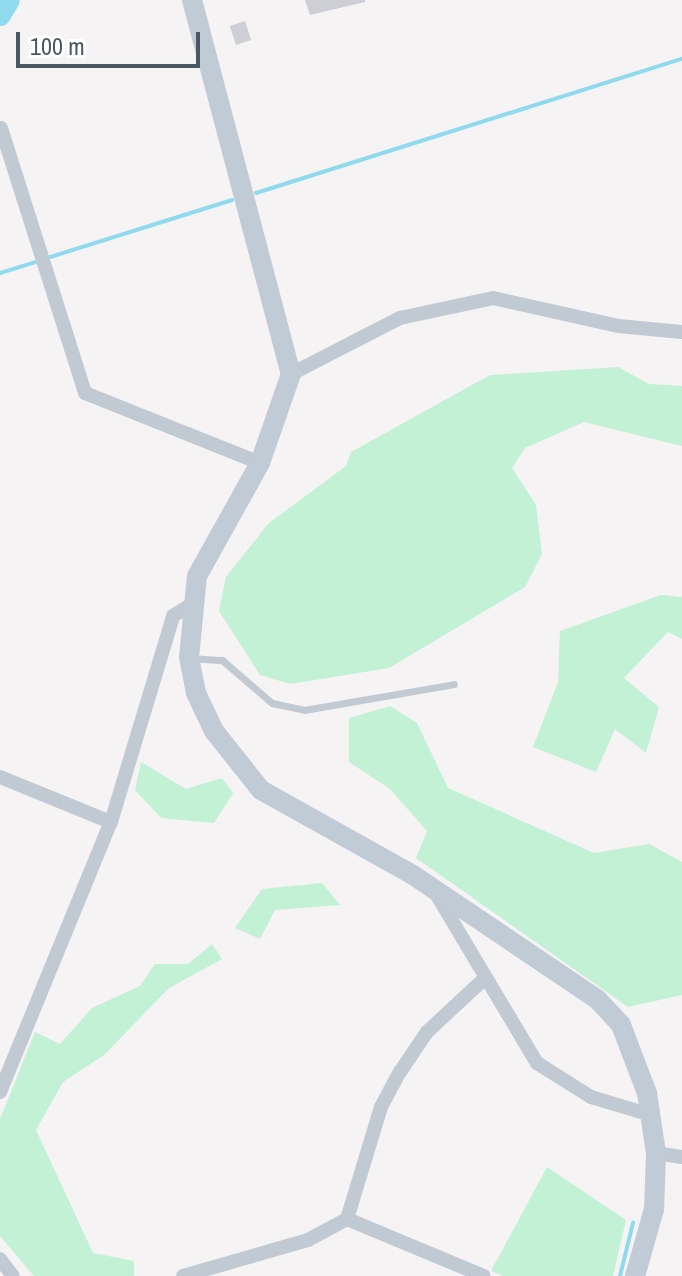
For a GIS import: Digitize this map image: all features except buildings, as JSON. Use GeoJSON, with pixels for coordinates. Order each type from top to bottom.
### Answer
{"type":"FeatureCollection","features":[{"type":"Feature","properties":{"kind":"street"},"geometry":{"type":"LineString","coordinates":[[192,0],[291,374],[260,463],[197,576],[189,657],[214,731],[261,790],[432,887],[598,1000],[621,1025],[637,1056],[656,1153],[654,1209],[635,1276]]}},
{"type":"Feature","properties":{"kind":"street"},"geometry":{"type":"LineString","coordinates":[[1,128],[85,393],[260,463]]}},
{"type":"Feature","properties":{"kind":"street"},"geometry":{"type":"LineString","coordinates":[[291,374],[400,318],[493,298],[618,326],[682,332]]}},
{"type":"Feature","properties":{"kind":"street"},"geometry":{"type":"LineString","coordinates":[[0,1092],[111,822],[173,616],[192,604]]}},
{"type":"Feature","properties":{"kind":"street"},"geometry":{"type":"LineString","coordinates":[[0,777],[111,822]]}},
{"type":"Feature","properties":{"kind":"street"},"geometry":{"type":"LineString","coordinates":[[432,887],[484,979],[537,1063],[557,1079],[651,1115]]}},
{"type":"Feature","properties":{"kind":"street"},"geometry":{"type":"LineString","coordinates":[[183,1276],[308,1240],[347,1219],[381,1107],[400,1072],[427,1032],[484,979]]}},
{"type":"Feature","properties":{"kind":"street"},"geometry":{"type":"LineString","coordinates":[[656,1153],[682,1157]]}},
{"type":"Feature","properties":{"kind":"street"},"geometry":{"type":"LineString","coordinates":[[347,1219],[484,1276]]}},
{"type":"Feature","properties":{"kind":"street"},"geometry":{"type":"LineString","coordinates":[[0,1259],[13,1276]]}},
{"type":"Feature","properties":{"kind":"lane"},"geometry":{"type":"LineString","coordinates":[[189,657],[222,660],[272,703],[304,710],[454,684]]}},
{"type":"Feature","properties":{"kind":"green space"},"geometry":{"type":"Polygon","coordinates":[[[618,367],[649,384],[682,386],[682,446],[584,422],[525,448],[512,468],[536,505],[542,554],[525,587],[389,668],[290,684],[260,675],[219,611],[226,577],[269,523],[346,466],[351,452],[490,375],[618,367]]]}},
{"type":"Feature","properties":{"kind":"green space"},"geometry":{"type":"Polygon","coordinates":[[[661,595],[682,597],[682,639],[668,632],[624,678],[659,707],[646,753],[615,729],[596,772],[533,747],[558,682],[560,631],[661,595]]]}},
{"type":"Feature","properties":{"kind":"green space"},"geometry":{"type":"Polygon","coordinates":[[[390,706],[417,723],[448,788],[594,853],[649,844],[682,862],[682,995],[628,1007],[416,858],[427,831],[390,789],[349,762],[349,718],[390,706]]]}},
{"type":"Feature","properties":{"kind":"green space"},"geometry":{"type":"Polygon","coordinates":[[[141,762],[186,789],[222,778],[233,793],[214,823],[161,818],[135,790],[141,762]]]}},
{"type":"Feature","properties":{"kind":"green space"},"geometry":{"type":"Polygon","coordinates":[[[322,883],[340,905],[275,910],[260,939],[235,928],[262,889],[322,883]]]}},
{"type":"Feature","properties":{"kind":"green space"},"geometry":{"type":"Polygon","coordinates":[[[212,944],[222,959],[169,988],[104,1055],[63,1082],[36,1130],[93,1253],[134,1261],[134,1276],[34,1276],[0,1236],[0,1119],[35,1032],[60,1044],[92,1008],[140,986],[155,964],[188,964],[212,944]]]}},
{"type":"Feature","properties":{"kind":"green space"},"geometry":{"type":"Polygon","coordinates":[[[547,1167],[626,1220],[613,1276],[503,1276],[491,1271],[547,1167]]]}},
{"type":"Feature","properties":{"kind":"waterway"},"geometry":{"type":"LineString","coordinates":[[0,15],[9,0]]}},
{"type":"Feature","properties":{"kind":"waterway"},"geometry":{"type":"LineString","coordinates":[[256,193],[682,59]]}},
{"type":"Feature","properties":{"kind":"waterway"},"geometry":{"type":"LineString","coordinates":[[47,258],[232,200]]}},
{"type":"Feature","properties":{"kind":"waterway"},"geometry":{"type":"LineString","coordinates":[[0,273],[39,261]]}},
{"type":"Feature","properties":{"kind":"waterway"},"geometry":{"type":"LineString","coordinates":[[620,1276],[633,1223]]}}]}
